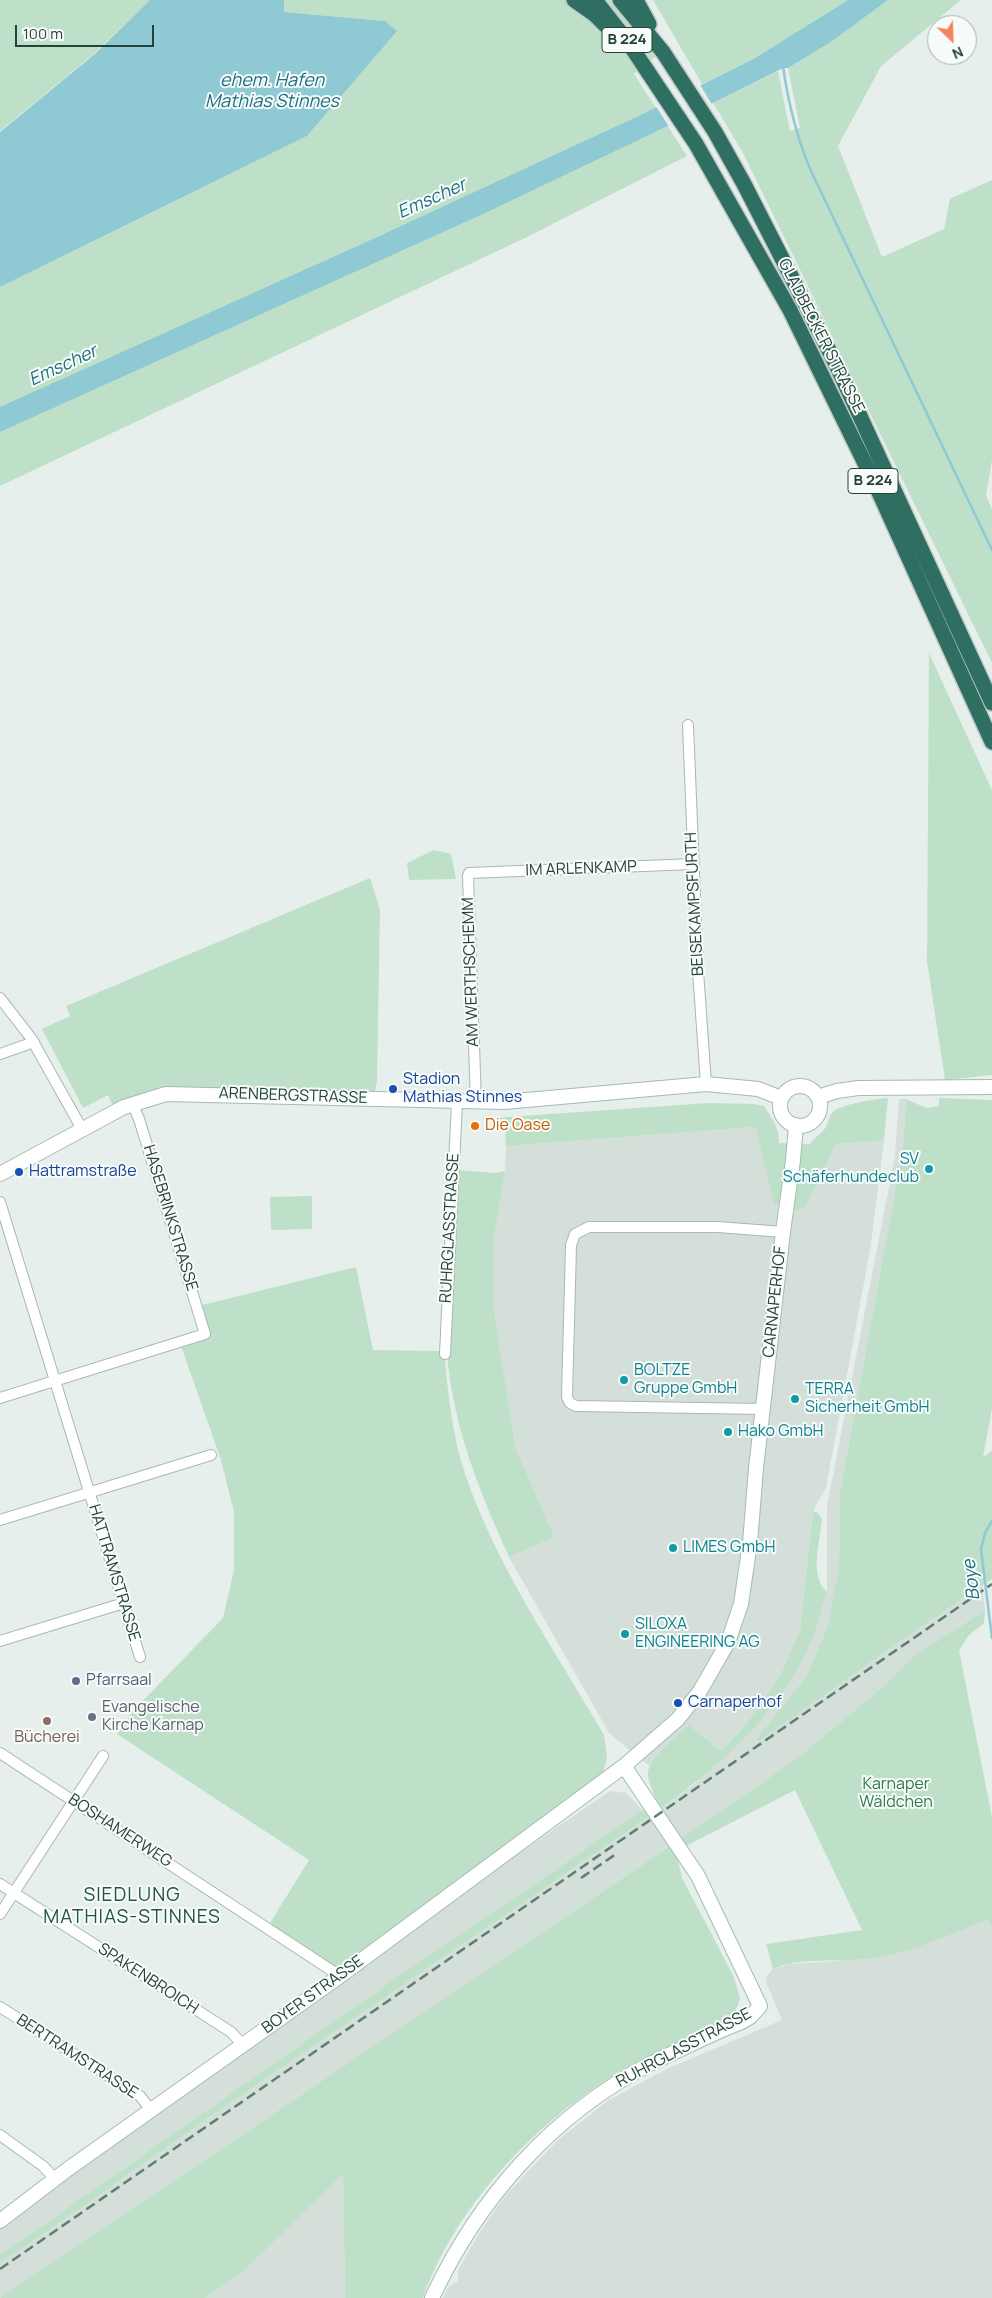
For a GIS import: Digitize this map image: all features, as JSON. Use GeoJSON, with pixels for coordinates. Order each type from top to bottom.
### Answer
{"type":"FeatureCollection","features":[{"type":"Feature","properties":{"kind":"highway"},"geometry":{"type":"LineString","coordinates":[[574,0],[594,14],[658,85]]}},
{"type":"Feature","properties":{"kind":"highway","name":"GLADBECKER STRASSE"},"geometry":{"type":"LineString","coordinates":[[595,0],[658,85],[696,144],[761,256],[820,370],[992,742]]}},
{"type":"Feature","properties":{"kind":"highway","name":"GLADBECKER STRASSE"},"geometry":{"type":"LineString","coordinates":[[620,0],[663,52],[715,132],[749,193],[836,364],[991,701]]}},
{"type":"Feature","properties":{"kind":"highway"},"geometry":{"type":"LineString","coordinates":[[636,0],[663,52]]}},
{"type":"Feature","properties":{"kind":"street","name":"BEISEKAMPSFURTH"},"geometry":{"type":"LineString","coordinates":[[688,725],[693,864],[706,1084]]}},
{"type":"Feature","properties":{"kind":"street","name":"IM ARLENKAMP"},"geometry":{"type":"LineString","coordinates":[[469,874],[693,864]]}},
{"type":"Feature","properties":{"kind":"street","name":"AM WERTHSCHEMM"},"geometry":{"type":"LineString","coordinates":[[469,874],[469,935],[476,1102]]}},
{"type":"Feature","properties":{"kind":"street"},"geometry":{"type":"LineString","coordinates":[[0,998],[34,1042],[82,1128]]}},
{"type":"Feature","properties":{"kind":"street"},"geometry":{"type":"LineString","coordinates":[[0,1054],[34,1042]]}},
{"type":"Feature","properties":{"kind":"street","name":"ARENBERGSTRASSE"},"geometry":{"type":"LineString","coordinates":[[0,1174],[82,1128],[132,1103],[153,1096],[178,1093],[476,1102],[532,1101],[706,1084],[758,1089],[781,1098]]}},
{"type":"Feature","properties":{"kind":"street"},"geometry":{"type":"LineString","coordinates":[[799,1085],[811,1088],[818,1097],[820,1108],[816,1118],[807,1125],[796,1125],[786,1120],[782,1115],[780,1108],[781,1098],[789,1089],[799,1085]]}},
{"type":"Feature","properties":{"kind":"street"},"geometry":{"type":"LineString","coordinates":[[818,1097],[858,1088],[992,1087]]}},
{"type":"Feature","properties":{"kind":"street","name":"RUHRGLASSTRASSE"},"geometry":{"type":"LineString","coordinates":[[444,1354],[457,1102]]}},
{"type":"Feature","properties":{"kind":"street","name":"HASEBRINKSTRASSE"},"geometry":{"type":"LineString","coordinates":[[54,1382],[205,1334],[139,1119],[132,1103]]}},
{"type":"Feature","properties":{"kind":"street","name":"CARNAPERHOF"},"geometry":{"type":"LineString","coordinates":[[624,1766],[686,1710],[700,1691],[728,1642],[741,1604],[749,1554],[763,1409],[796,1125]]}},
{"type":"Feature","properties":{"kind":"street","name":"HATTRAMSTRASSE"},"geometry":{"type":"LineString","coordinates":[[0,1202],[140,1657]]}},
{"type":"Feature","properties":{"kind":"street"},"geometry":{"type":"LineString","coordinates":[[763,1409],[576,1406],[570,1403],[567,1397],[567,1346],[571,1245],[575,1234],[589,1227],[718,1228],[783,1232]]}},
{"type":"Feature","properties":{"kind":"street"},"geometry":{"type":"LineString","coordinates":[[0,1398],[54,1382]]}},
{"type":"Feature","properties":{"kind":"street"},"geometry":{"type":"LineString","coordinates":[[0,1520],[211,1455]]}},
{"type":"Feature","properties":{"kind":"street"},"geometry":{"type":"LineString","coordinates":[[0,1641],[124,1603]]}},
{"type":"Feature","properties":{"kind":"street","name":"BOSHAMERWEG"},"geometry":{"type":"LineString","coordinates":[[0,1752],[340,1976]]}},
{"type":"Feature","properties":{"kind":"street"},"geometry":{"type":"LineString","coordinates":[[0,1914],[103,1756]]}},
{"type":"Feature","properties":{"kind":"street","name":"RUHRGLASSTRASSE"},"geometry":{"type":"LineString","coordinates":[[432,2298],[463,2238],[484,2206],[530,2153],[561,2124],[622,2080],[666,2056],[750,2017],[760,2006],[698,1876],[624,1766]]}},
{"type":"Feature","properties":{"kind":"street","name":"BOYER STRASSE"},"geometry":{"type":"LineString","coordinates":[[0,2221],[55,2179],[340,1976],[624,1766]]}},
{"type":"Feature","properties":{"kind":"street","name":"SPAKENBROICH"},"geometry":{"type":"LineString","coordinates":[[0,1884],[231,2032],[243,2045]]}},
{"type":"Feature","properties":{"kind":"street","name":"BERTRAMSTRASSE"},"geometry":{"type":"LineString","coordinates":[[0,2007],[140,2096],[151,2110]]}},
{"type":"Feature","properties":{"kind":"street"},"geometry":{"type":"LineString","coordinates":[[0,2135],[44,2166],[55,2179]]}},
{"type":"Feature","properties":{"kind":"shaded area"},"geometry":{"type":"Polygon","coordinates":[[[899,1099],[906,1099],[903,1148],[840,1492],[839,1567],[835,1594],[828,1625],[808,1674],[757,1738],[759,1740],[982,1586],[985,1610],[913,1657],[884,1686],[796,1759],[680,1839],[660,1809],[692,1786],[735,1747],[767,1712],[789,1683],[816,1628],[827,1592],[827,1506],[895,1156],[899,1099]]]}},
{"type":"Feature","properties":{"kind":"shaded area","name":"Carnaperhof"},"geometry":{"type":"Polygon","coordinates":[[[755,1127],[774,1202],[806,1207],[836,1144],[884,1141],[870,1250],[826,1488],[813,1511],[800,1630],[779,1678],[743,1728],[721,1751],[689,1725],[649,1766],[609,1733],[509,1557],[553,1536],[516,1449],[494,1311],[494,1238],[505,1171],[506,1146],[755,1127]]]}},
{"type":"Feature","properties":{"kind":"shaded area"},"geometry":{"type":"Polygon","coordinates":[[[610,1791],[626,1793],[643,1810],[390,1982],[0,2255],[0,2221],[340,1976],[610,1791]]]}},
{"type":"Feature","properties":{"kind":"shaded area"},"geometry":{"type":"Polygon","coordinates":[[[650,1816],[670,1846],[0,2298],[0,2261],[54,2227],[207,2119],[650,1816]]]}},
{"type":"Feature","properties":{"kind":"shaded area"},"geometry":{"type":"Polygon","coordinates":[[[987,1920],[992,1927],[992,2298],[443,2298],[448,2287],[458,2281],[458,2270],[480,2232],[505,2196],[556,2142],[607,2101],[667,2069],[782,2020],[766,1982],[767,1976],[773,1969],[790,1964],[867,1959],[890,1955],[987,1920]]]}},
{"type":"Feature","properties":{"kind":"shaded area"},"geometry":{"type":"Polygon","coordinates":[[[343,2173],[345,2298],[205,2298],[244,2271],[343,2173]]]}},
{"type":"Feature","properties":{"kind":"green space"},"geometry":{"type":"Polygon","coordinates":[[[0,0],[150,0],[95,53],[0,131],[0,0]]]}},
{"type":"Feature","properties":{"kind":"green space"},"geometry":{"type":"Polygon","coordinates":[[[284,0],[628,0],[660,53],[634,74],[687,156],[527,237],[0,486],[0,287],[307,136],[326,114],[385,21],[284,12],[284,0]]]}},
{"type":"Feature","properties":{"kind":"green space"},"geometry":{"type":"Polygon","coordinates":[[[653,0],[848,0],[755,58],[702,84],[653,0]]]}},
{"type":"Feature","properties":{"kind":"green space"},"geometry":{"type":"Polygon","coordinates":[[[888,0],[961,0],[943,15],[927,15],[927,28],[881,66],[838,146],[882,257],[944,229],[950,199],[992,180],[992,460],[986,495],[992,509],[992,663],[743,153],[713,103],[778,71],[790,131],[800,128],[788,68],[831,42],[888,0]]]}},
{"type":"Feature","properties":{"kind":"green space"},"geometry":{"type":"Polygon","coordinates":[[[929,653],[992,790],[992,1075],[945,1080],[927,962],[929,653]]]}},
{"type":"Feature","properties":{"kind":"green space"},"geometry":{"type":"Polygon","coordinates":[[[434,850],[451,854],[456,879],[409,880],[407,863],[434,850]]]}},
{"type":"Feature","properties":{"kind":"green space"},"geometry":{"type":"Polygon","coordinates":[[[370,878],[380,910],[377,1081],[374,1098],[204,1093],[115,1111],[108,1095],[83,1108],[42,1029],[70,1016],[66,1006],[370,878]]]}},
{"type":"Feature","properties":{"kind":"green space"},"geometry":{"type":"Polygon","coordinates":[[[888,1098],[884,1141],[836,1144],[806,1207],[797,1211],[788,1205],[774,1203],[755,1127],[506,1146],[505,1129],[492,1127],[493,1118],[709,1103],[754,1104],[764,1106],[770,1115],[777,1128],[779,1143],[810,1144],[824,1130],[832,1113],[836,1110],[858,1102],[888,1098]]]}},
{"type":"Feature","properties":{"kind":"green space"},"geometry":{"type":"Polygon","coordinates":[[[939,1098],[992,1100],[992,1409],[983,1457],[992,1451],[992,1579],[759,1741],[757,1738],[808,1674],[828,1625],[839,1567],[840,1492],[903,1148],[906,1099],[926,1108],[939,1106],[939,1098]]]}},
{"type":"Feature","properties":{"kind":"green space"},"geometry":{"type":"Polygon","coordinates":[[[455,1170],[495,1173],[505,1171],[494,1238],[494,1311],[516,1449],[554,1537],[509,1557],[487,1507],[469,1458],[461,1432],[450,1380],[447,1353],[455,1170]]]}},
{"type":"Feature","properties":{"kind":"green space"},"geometry":{"type":"Polygon","coordinates":[[[312,1196],[312,1229],[271,1230],[270,1197],[312,1196]]]}},
{"type":"Feature","properties":{"kind":"green space"},"geometry":{"type":"Polygon","coordinates":[[[356,1267],[373,1350],[444,1351],[449,1398],[457,1444],[465,1474],[478,1508],[493,1542],[528,1608],[604,1735],[607,1758],[603,1773],[340,1976],[267,1928],[309,1860],[117,1734],[132,1712],[223,1618],[234,1570],[234,1512],[221,1460],[180,1343],[206,1335],[198,1306],[356,1267]]]}},
{"type":"Feature","properties":{"kind":"green space"},"geometry":{"type":"Polygon","coordinates":[[[813,1511],[818,1513],[822,1519],[817,1568],[818,1577],[827,1592],[816,1629],[804,1657],[789,1683],[752,1730],[707,1772],[660,1809],[648,1776],[648,1770],[663,1749],[689,1725],[721,1751],[743,1728],[779,1678],[800,1630],[813,1511]]]}},
{"type":"Feature","properties":{"kind":"green space","name":"Karnaper Wäldchen"},"geometry":{"type":"Polygon","coordinates":[[[985,1610],[984,1623],[969,1635],[959,1650],[992,1817],[992,1927],[987,1920],[928,1943],[883,1957],[856,1960],[807,1961],[783,1965],[773,1969],[766,1944],[862,1930],[795,1790],[686,1846],[680,1839],[796,1759],[884,1686],[913,1657],[985,1610]]]}},
{"type":"Feature","properties":{"kind":"green space"},"geometry":{"type":"Polygon","coordinates":[[[643,1810],[650,1816],[207,2119],[54,2227],[0,2261],[0,2255],[390,1982],[643,1810]]]}},
{"type":"Feature","properties":{"kind":"green space"},"geometry":{"type":"Polygon","coordinates":[[[670,1846],[678,1860],[682,1878],[733,1975],[740,1998],[735,2013],[725,2021],[646,2057],[602,2083],[569,2106],[538,2133],[508,2162],[458,2227],[438,2262],[423,2298],[345,2298],[343,2174],[244,2271],[205,2298],[0,2298],[670,1846]]]}},
{"type":"Feature","properties":{"kind":"water","name":"ehem. Hafen Mathias Stinnes"},"geometry":{"type":"Polygon","coordinates":[[[150,0],[284,0],[284,12],[385,21],[397,31],[307,136],[0,287],[0,132],[96,53],[150,0]]]}},
{"type":"Feature","properties":{"kind":"water"},"geometry":{"type":"Polygon","coordinates":[[[848,0],[888,0],[831,42],[788,68],[783,68],[653,133],[483,214],[0,432],[0,407],[373,239],[645,113],[755,58],[848,0]]]}},
{"type":"Feature","properties":{"kind":"pier"},"geometry":{"type":"Polygon","coordinates":[[[699,83],[713,106],[670,128],[655,105],[699,83]]]}},
{"type":"Feature","properties":{"kind":"waterway"},"geometry":{"type":"LineString","coordinates":[[783,66],[794,120],[801,146],[811,171],[992,550]]}},
{"type":"Feature","properties":{"kind":"waterway","name":"Boye"},"geometry":{"type":"LineString","coordinates":[[992,1521],[985,1533],[981,1549],[992,1638]]}},
{"type":"Feature","properties":{"kind":"railway"},"geometry":{"type":"LineString","coordinates":[[0,2269],[992,1584]]}},
{"type":"Feature","properties":{"kind":"railway"},"geometry":{"type":"LineString","coordinates":[[581,1878],[616,1854]]}},
{"type":"Feature","properties":{"kind":"place","name":"Stadion Mathias Stinnes"},"geometry":{"type":"Point","coordinates":[393,1089]}},
{"type":"Feature","properties":{"kind":"place","name":"Die Oase"},"geometry":{"type":"Point","coordinates":[475,1126]}},
{"type":"Feature","properties":{"kind":"place","name":"SV Schäferhundeclub"},"geometry":{"type":"Point","coordinates":[929,1169]}},
{"type":"Feature","properties":{"kind":"place","name":"Hattramstraße"},"geometry":{"type":"Point","coordinates":[19,1172]}},
{"type":"Feature","properties":{"kind":"place","name":"BOLTZE Gruppe GmbH"},"geometry":{"type":"Point","coordinates":[624,1380]}},
{"type":"Feature","properties":{"kind":"place","name":"TERRA Sicherheit GmbH"},"geometry":{"type":"Point","coordinates":[795,1399]}},
{"type":"Feature","properties":{"kind":"place","name":"Hako GmbH"},"geometry":{"type":"Point","coordinates":[728,1432]}},
{"type":"Feature","properties":{"kind":"place","name":"LIMES GmbH"},"geometry":{"type":"Point","coordinates":[673,1548]}},
{"type":"Feature","properties":{"kind":"place","name":"SILOXA ENGINEERING AG"},"geometry":{"type":"Point","coordinates":[625,1634]}},
{"type":"Feature","properties":{"kind":"place","name":"Pfarrsaal"},"geometry":{"type":"Point","coordinates":[76,1681]}},
{"type":"Feature","properties":{"kind":"place","name":"Carnaperhof"},"geometry":{"type":"Point","coordinates":[678,1703]}},
{"type":"Feature","properties":{"kind":"place","name":"Evangelische Kirche Karnap"},"geometry":{"type":"Point","coordinates":[92,1717]}},
{"type":"Feature","properties":{"kind":"place","name":"Bücherei"},"geometry":{"type":"Point","coordinates":[47,1721]}},
{"type":"Feature","properties":{"kind":"district","name":"SIEDLUNG MATHIAS-STINNES"},"geometry":{"type":"Point","coordinates":[132,1907]}},
{"type":"Feature","properties":{"kind":"water label","name":"Emscher"},"geometry":{"type":"Point","coordinates":[432,199]}},
{"type":"Feature","properties":{"kind":"water label","name":"Emscher"},"geometry":{"type":"Point","coordinates":[63,366]}}]}
